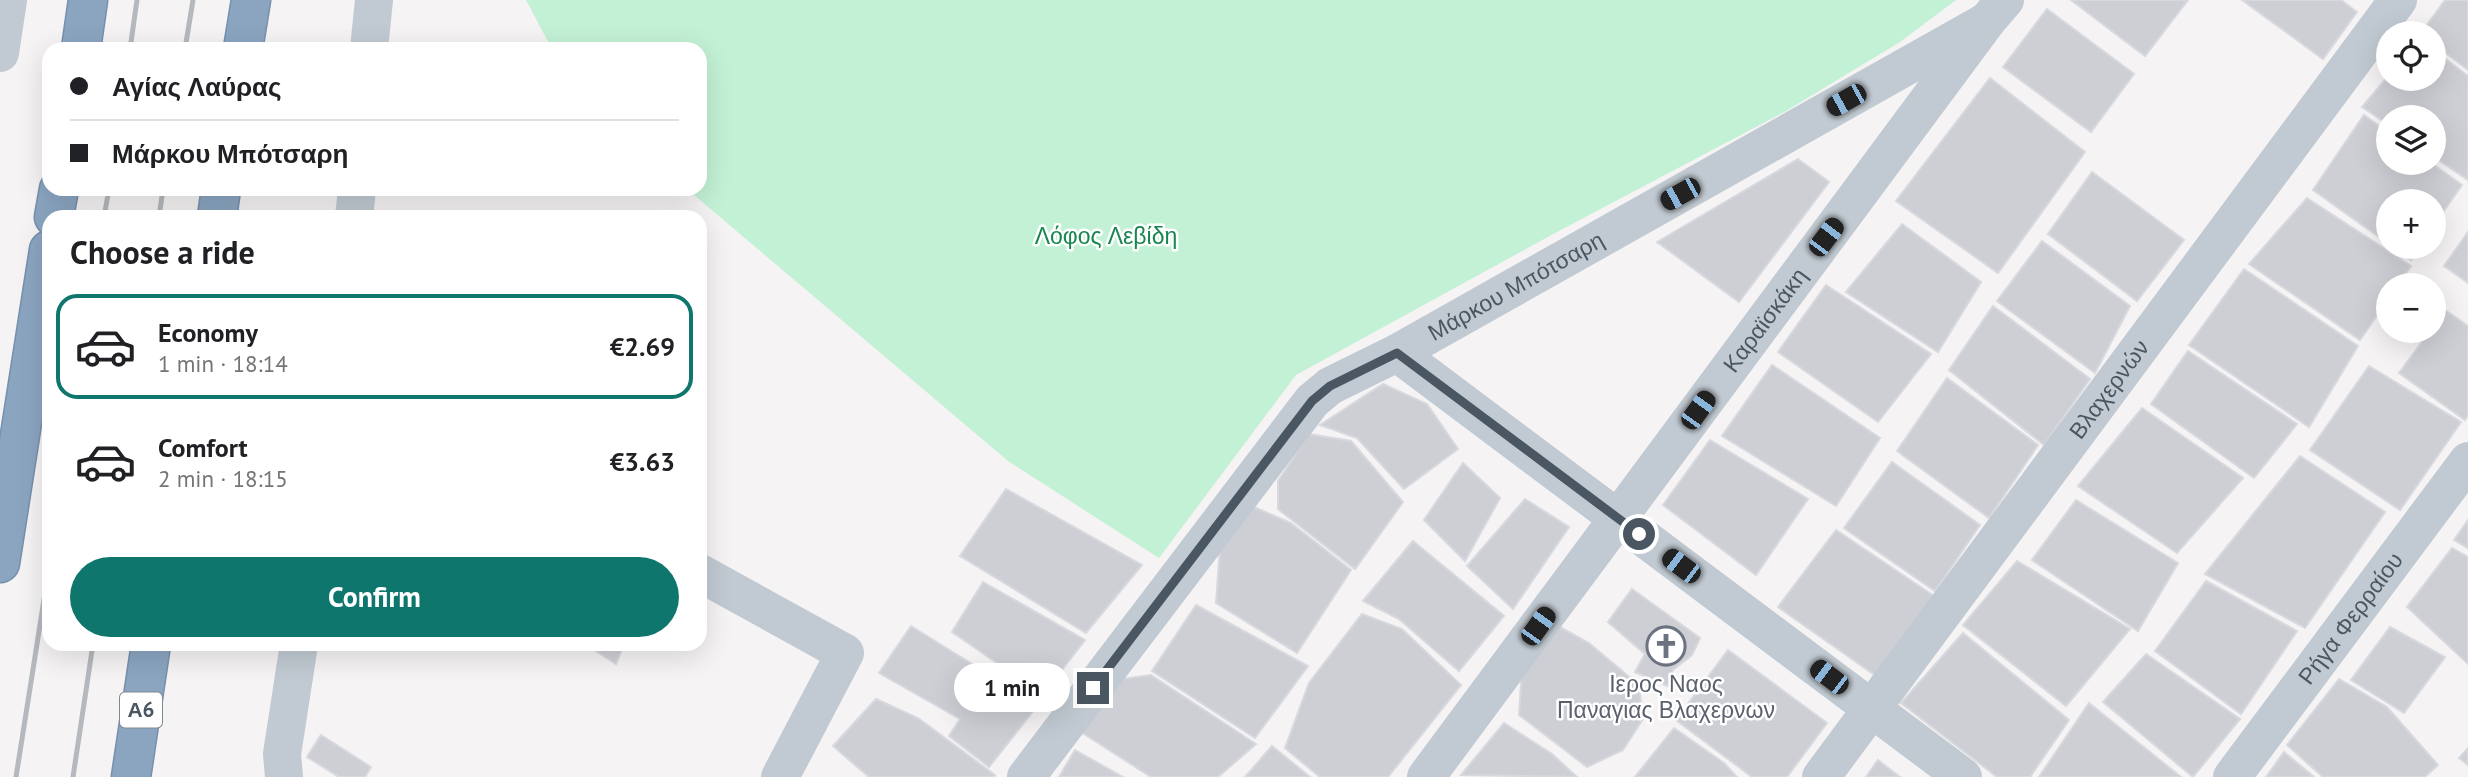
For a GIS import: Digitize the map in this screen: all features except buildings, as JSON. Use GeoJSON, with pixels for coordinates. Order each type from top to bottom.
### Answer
{"type":"FeatureCollection","features":[{"type":"Feature","properties":{"kind":"highway"},"geometry":{"type":"LineString","coordinates":[[81,42],[88,0]]}},
{"type":"Feature","properties":{"kind":"highway"},"geometry":{"type":"LineString","coordinates":[[244,42],[251,0]]}},
{"type":"Feature","properties":{"kind":"highway"},"geometry":{"type":"LineString","coordinates":[[0,560],[42,294]]}},
{"type":"Feature","properties":{"kind":"highway","name":"Α6"},"geometry":{"type":"LineString","coordinates":[[131,777],[150,651]]}},
{"type":"Feature","properties":{"kind":"street"},"geometry":{"type":"LineString","coordinates":[[0,53],[8,0]]}},
{"type":"Feature","properties":{"kind":"street"},"geometry":{"type":"LineString","coordinates":[[370,42],[374,0]]}},
{"type":"Feature","properties":{"kind":"street","name":"Βλαχερνών"},"geometry":{"type":"LineString","coordinates":[[1821,777],[2398,0]]}},
{"type":"Feature","properties":{"kind":"street","name":"Μάρκου Μπότσαρη"},"geometry":{"type":"LineString","coordinates":[[1026,777],[1312,401],[1330,386],[1397,353],[1996,10]]}},
{"type":"Feature","properties":{"kind":"street","name":"Καραϊσκάκη"},"geometry":{"type":"LineString","coordinates":[[1426,777],[1996,10]]}},
{"type":"Feature","properties":{"kind":"street"},"geometry":{"type":"LineString","coordinates":[[1397,353],[1963,777]]}},
{"type":"Feature","properties":{"kind":"street","name":"Ρήγα Φερραίου"},"geometry":{"type":"LineString","coordinates":[[2232,777],[2468,461]]}},
{"type":"Feature","properties":{"kind":"street"},"geometry":{"type":"LineString","coordinates":[[707,577],[845,653],[780,777]]}},
{"type":"Feature","properties":{"kind":"street"},"geometry":{"type":"LineString","coordinates":[[284,777],[282,754],[298,651]]}},
{"type":"Feature","properties":{"kind":"green space","name":"Λόφος Λεβίδη"},"geometry":{"type":"Polygon","coordinates":[[[526,0],[1956,0],[1900,42],[1786,111],[1555,233],[1296,375],[1159,558],[1008,461],[695,196],[707,196],[707,42],[548,42],[526,0]]]}},
{"type":"Feature","properties":{"kind":"railway"},"geometry":{"type":"LineString","coordinates":[[131,42],[137,0]]}},
{"type":"Feature","properties":{"kind":"railway"},"geometry":{"type":"LineString","coordinates":[[186,42],[193,0]]}},
{"type":"Feature","properties":{"kind":"railway"},"geometry":{"type":"LineString","coordinates":[[105,210],[108,196]]}},
{"type":"Feature","properties":{"kind":"railway"},"geometry":{"type":"LineString","coordinates":[[160,210],[162,196]]}},
{"type":"Feature","properties":{"kind":"railway"},"geometry":{"type":"LineString","coordinates":[[16,777],[42,612]]}},
{"type":"Feature","properties":{"kind":"railway"},"geometry":{"type":"LineString","coordinates":[[73,777],[92,651]]}},
{"type":"Feature","properties":{"kind":"place","name":"Ιερος Ναος Παναγιας Βλαχερνων"},"geometry":{"type":"Point","coordinates":[1666,646]}},
{"type":"Feature","properties":{"kind":"route"},"geometry":{"type":"LineString","coordinates":[[1093,688],[1312,401],[1330,386],[1397,353],[1639,534]]}}]}
